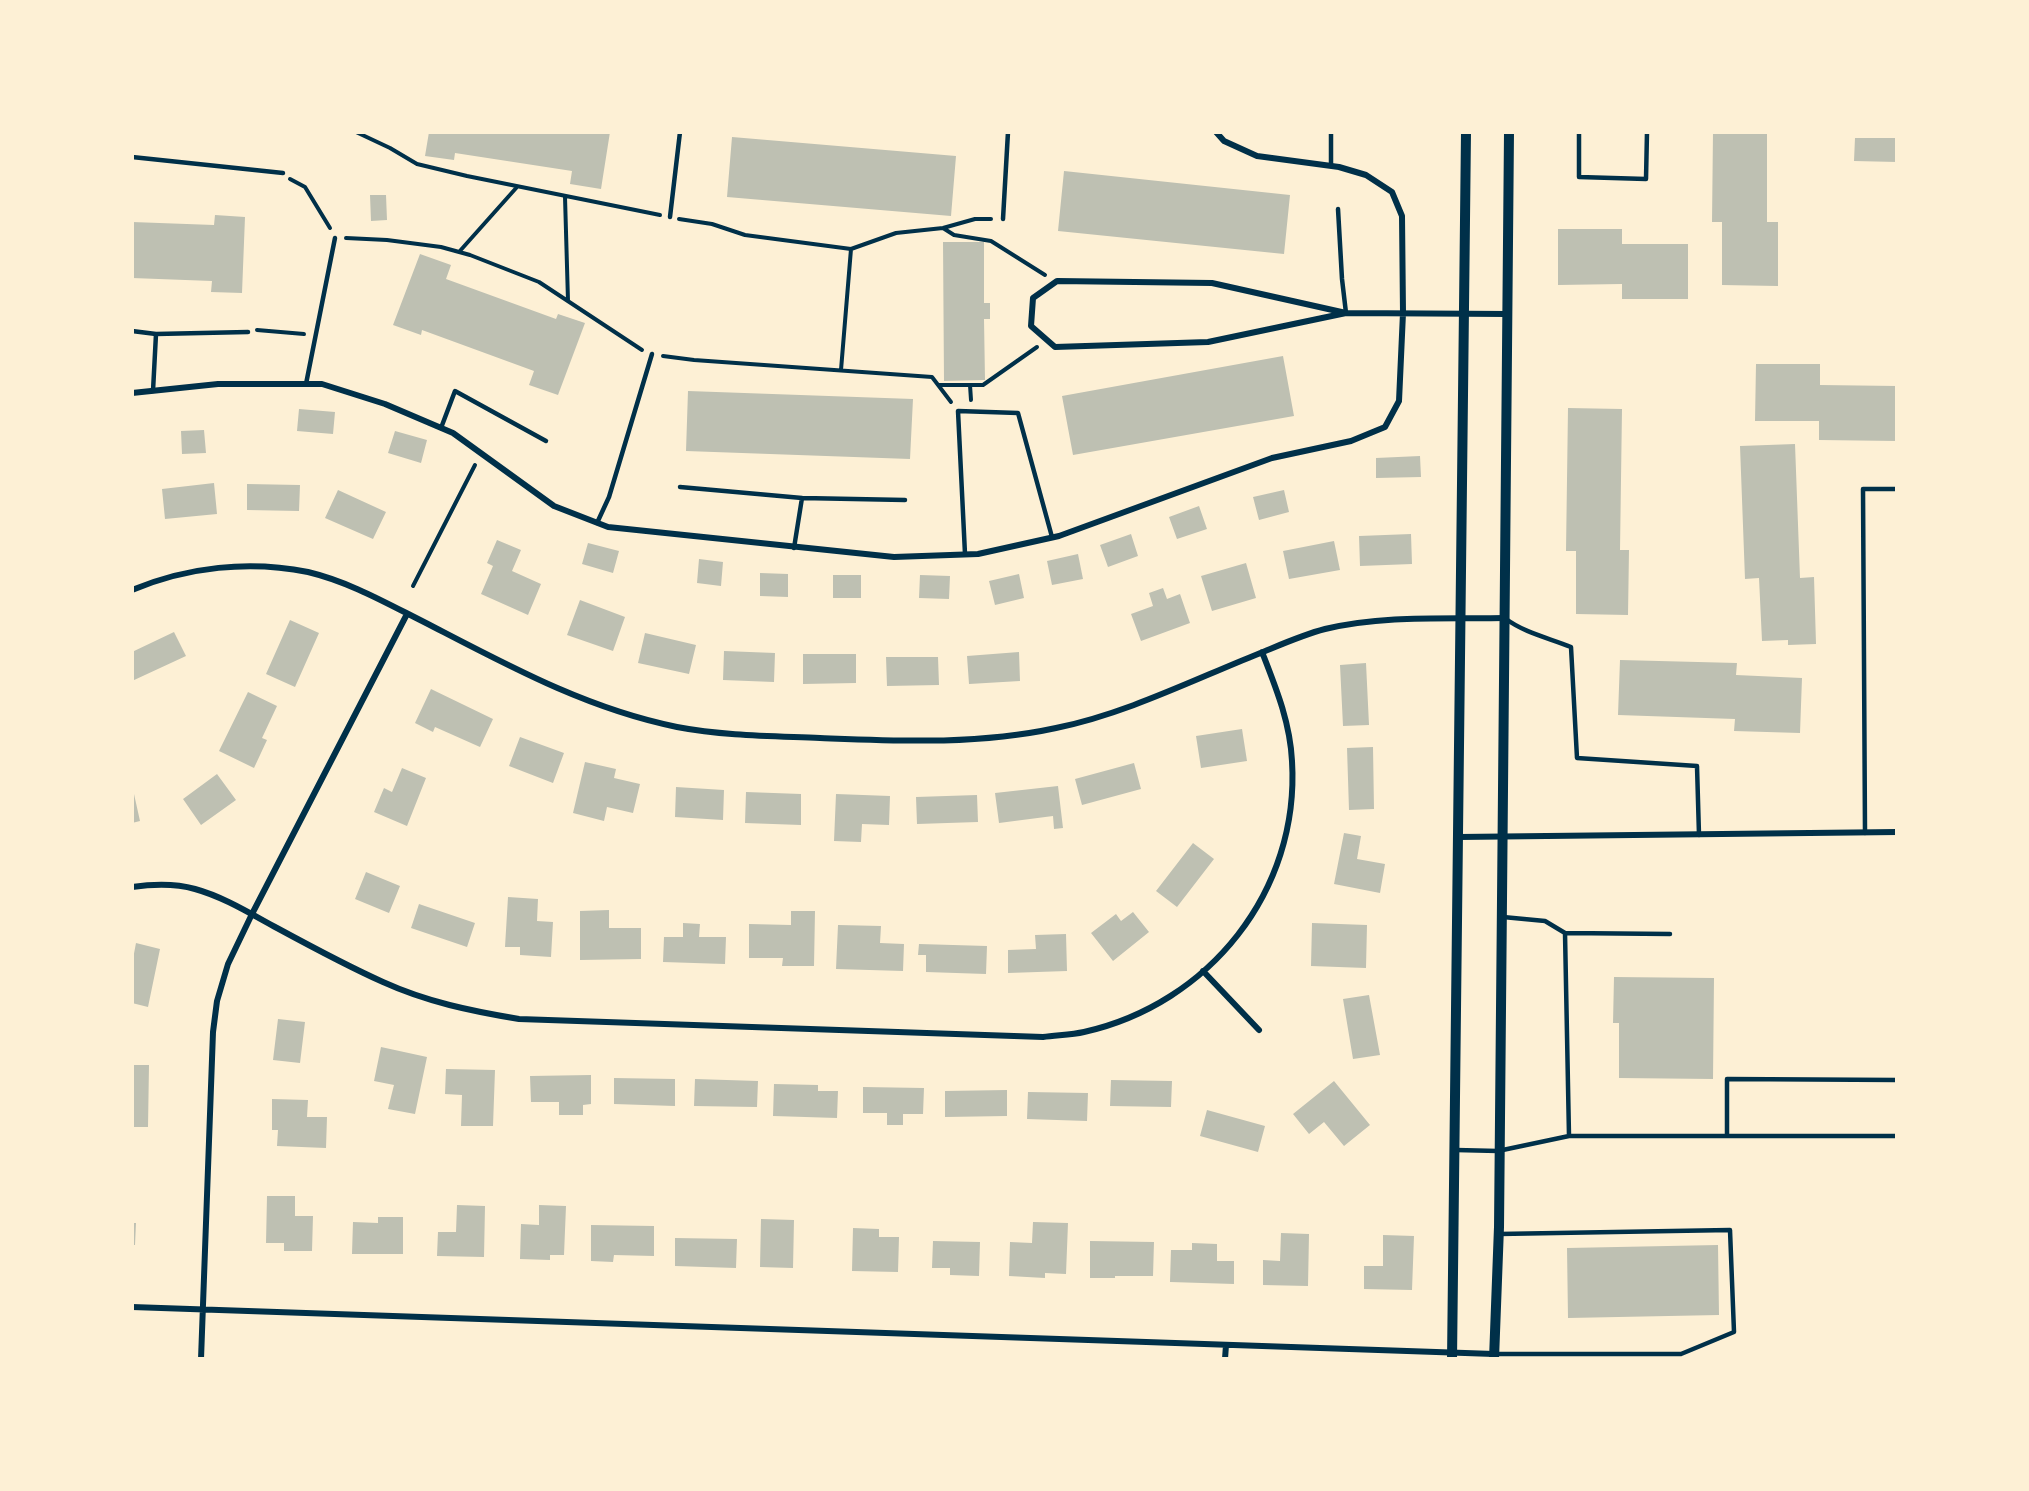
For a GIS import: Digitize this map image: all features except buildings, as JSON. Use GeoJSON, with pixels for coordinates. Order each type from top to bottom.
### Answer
{"type":"FeatureCollection","features":[{"type":"Feature","properties":{"kind":"street"},"geometry":{"type":"LineString","coordinates":[[132,393],[218,384],[322,384],[385,404],[453,434],[554,506],[608,527],[894,557],[978,554],[1052,537],[1272,458],[1351,441],[1385,427],[1399,401],[1403,314],[1402,216],[1392,192],[1366,175],[1331,166],[1257,156],[1224,141],[1216,132]]}},
{"type":"Feature","properties":{"kind":"street"},"geometry":{"type":"LineString","coordinates":[[1452,1356],[1460,837],[1466,132]]}},
{"type":"Feature","properties":{"kind":"street"},"geometry":{"type":"LineString","coordinates":[[132,1307],[1494,1356],[1499,1234],[1509,132]]}},
{"type":"Feature","properties":{"kind":"street"},"geometry":{"type":"LineString","coordinates":[[1346,313],[1208,342],[1055,347],[1030,326],[1033,298],[1057,281],[1212,283],[1346,313],[1507,314]]}},
{"type":"Feature","properties":{"kind":"street"},"geometry":{"type":"LineString","coordinates":[[132,590],[150,582],[192,571],[235,566],[268,567],[308,573],[350,585],[548,685],[635,717],[679,727],[734,734],[957,741],[1009,737],[1058,728],[1107,714],[1262,652],[1324,630],[1356,623],[1397,619],[1504,618]]}},
{"type":"Feature","properties":{"kind":"street"},"geometry":{"type":"LineString","coordinates":[[201,1359],[213,1032],[217,1001],[228,964],[252,914],[407,614]]}},
{"type":"Feature","properties":{"kind":"street"},"geometry":{"type":"LineString","coordinates":[[132,887],[153,884],[195,889],[252,914],[382,981],[423,999],[461,1009],[519,1019],[1043,1037],[1082,1032],[1130,1017],[1168,998],[1203,971],[1232,944],[1258,908],[1271,883],[1287,836],[1292,809],[1292,762],[1290,735],[1281,701],[1262,652]]}},
{"type":"Feature","properties":{"kind":"street"},"geometry":{"type":"LineString","coordinates":[[1460,837],[1897,832]]}},
{"type":"Feature","properties":{"kind":"street"},"geometry":{"type":"LineString","coordinates":[[1203,971],[1259,1030]]}},
{"type":"Feature","properties":{"kind":"street"},"geometry":{"type":"LineString","coordinates":[[1225,1359],[1226,1345]]}},
{"type":"Feature","properties":{"kind":"lane"},"geometry":{"type":"LineString","coordinates":[[670,217],[680,132]]}},
{"type":"Feature","properties":{"kind":"lane"},"geometry":{"type":"LineString","coordinates":[[1003,219],[1008,132]]}},
{"type":"Feature","properties":{"kind":"lane"},"geometry":{"type":"LineString","coordinates":[[1331,132],[1331,166]]}},
{"type":"Feature","properties":{"kind":"lane"},"geometry":{"type":"LineString","coordinates":[[1579,132],[1579,177],[1646,179],[1647,132]]}},
{"type":"Feature","properties":{"kind":"lane"},"geometry":{"type":"LineString","coordinates":[[132,157],[283,173]]}},
{"type":"Feature","properties":{"kind":"lane"},"geometry":{"type":"LineString","coordinates":[[1338,209],[1346,313]]}},
{"type":"Feature","properties":{"kind":"lane"},"geometry":{"type":"LineString","coordinates":[[306,384],[335,238]]}},
{"type":"Feature","properties":{"kind":"lane"},"geometry":{"type":"LineString","coordinates":[[132,331],[156,334],[248,332]]}},
{"type":"Feature","properties":{"kind":"lane"},"geometry":{"type":"LineString","coordinates":[[153,391],[156,334]]}},
{"type":"Feature","properties":{"kind":"lane"},"geometry":{"type":"LineString","coordinates":[[597,523],[609,497],[652,354]]}},
{"type":"Feature","properties":{"kind":"lane"},"geometry":{"type":"LineString","coordinates":[[441,428],[455,391],[546,441]]}},
{"type":"Feature","properties":{"kind":"lane"},"geometry":{"type":"LineString","coordinates":[[965,554],[958,411],[1018,413],[1052,537]]}},
{"type":"Feature","properties":{"kind":"lane"},"geometry":{"type":"LineString","coordinates":[[680,487],[802,498],[905,500]]}},
{"type":"Feature","properties":{"kind":"lane"},"geometry":{"type":"LineString","coordinates":[[1865,833],[1863,489],[1897,489]]}},
{"type":"Feature","properties":{"kind":"lane"},"geometry":{"type":"LineString","coordinates":[[794,548],[802,498]]}},
{"type":"Feature","properties":{"kind":"lane"},"geometry":{"type":"LineString","coordinates":[[1504,618],[1519,629],[1534,632],[1571,647],[1577,758],[1697,766],[1699,835]]}},
{"type":"Feature","properties":{"kind":"lane"},"geometry":{"type":"LineString","coordinates":[[1501,917],[1545,921],[1565,933],[1670,934]]}},
{"type":"Feature","properties":{"kind":"lane"},"geometry":{"type":"LineString","coordinates":[[1565,933],[1569,1136]]}},
{"type":"Feature","properties":{"kind":"lane"},"geometry":{"type":"LineString","coordinates":[[1727,1136],[1727,1078],[1897,1080]]}},
{"type":"Feature","properties":{"kind":"lane"},"geometry":{"type":"LineString","coordinates":[[1456,1150],[1498,1151],[1569,1136],[1897,1136]]}},
{"type":"Feature","properties":{"kind":"lane"},"geometry":{"type":"LineString","coordinates":[[1494,1356],[1681,1354],[1734,1332],[1730,1230],[1499,1234]]}},
{"type":"Feature","properties":{"kind":"path"},"geometry":{"type":"LineString","coordinates":[[283,173],[294,183],[305,187],[335,238],[409,243],[459,252],[539,282],[646,353],[694,360],[932,377],[958,411]]}},
{"type":"Feature","properties":{"kind":"path"},"geometry":{"type":"LineString","coordinates":[[459,252],[518,187]]}},
{"type":"Feature","properties":{"kind":"path"},"geometry":{"type":"LineString","coordinates":[[565,197],[568,301]]}},
{"type":"Feature","properties":{"kind":"path"},"geometry":{"type":"LineString","coordinates":[[943,228],[954,235],[991,241],[1055,282]]}},
{"type":"Feature","properties":{"kind":"path"},"geometry":{"type":"LineString","coordinates":[[841,370],[851,249]]}},
{"type":"Feature","properties":{"kind":"path"},"geometry":{"type":"LineString","coordinates":[[248,332],[259,330],[316,335]]}},
{"type":"Feature","properties":{"kind":"path"},"geometry":{"type":"LineString","coordinates":[[938,385],[983,385],[1047,339]]}},
{"type":"Feature","properties":{"kind":"path"},"geometry":{"type":"LineString","coordinates":[[413,585],[481,453]]}}]}
